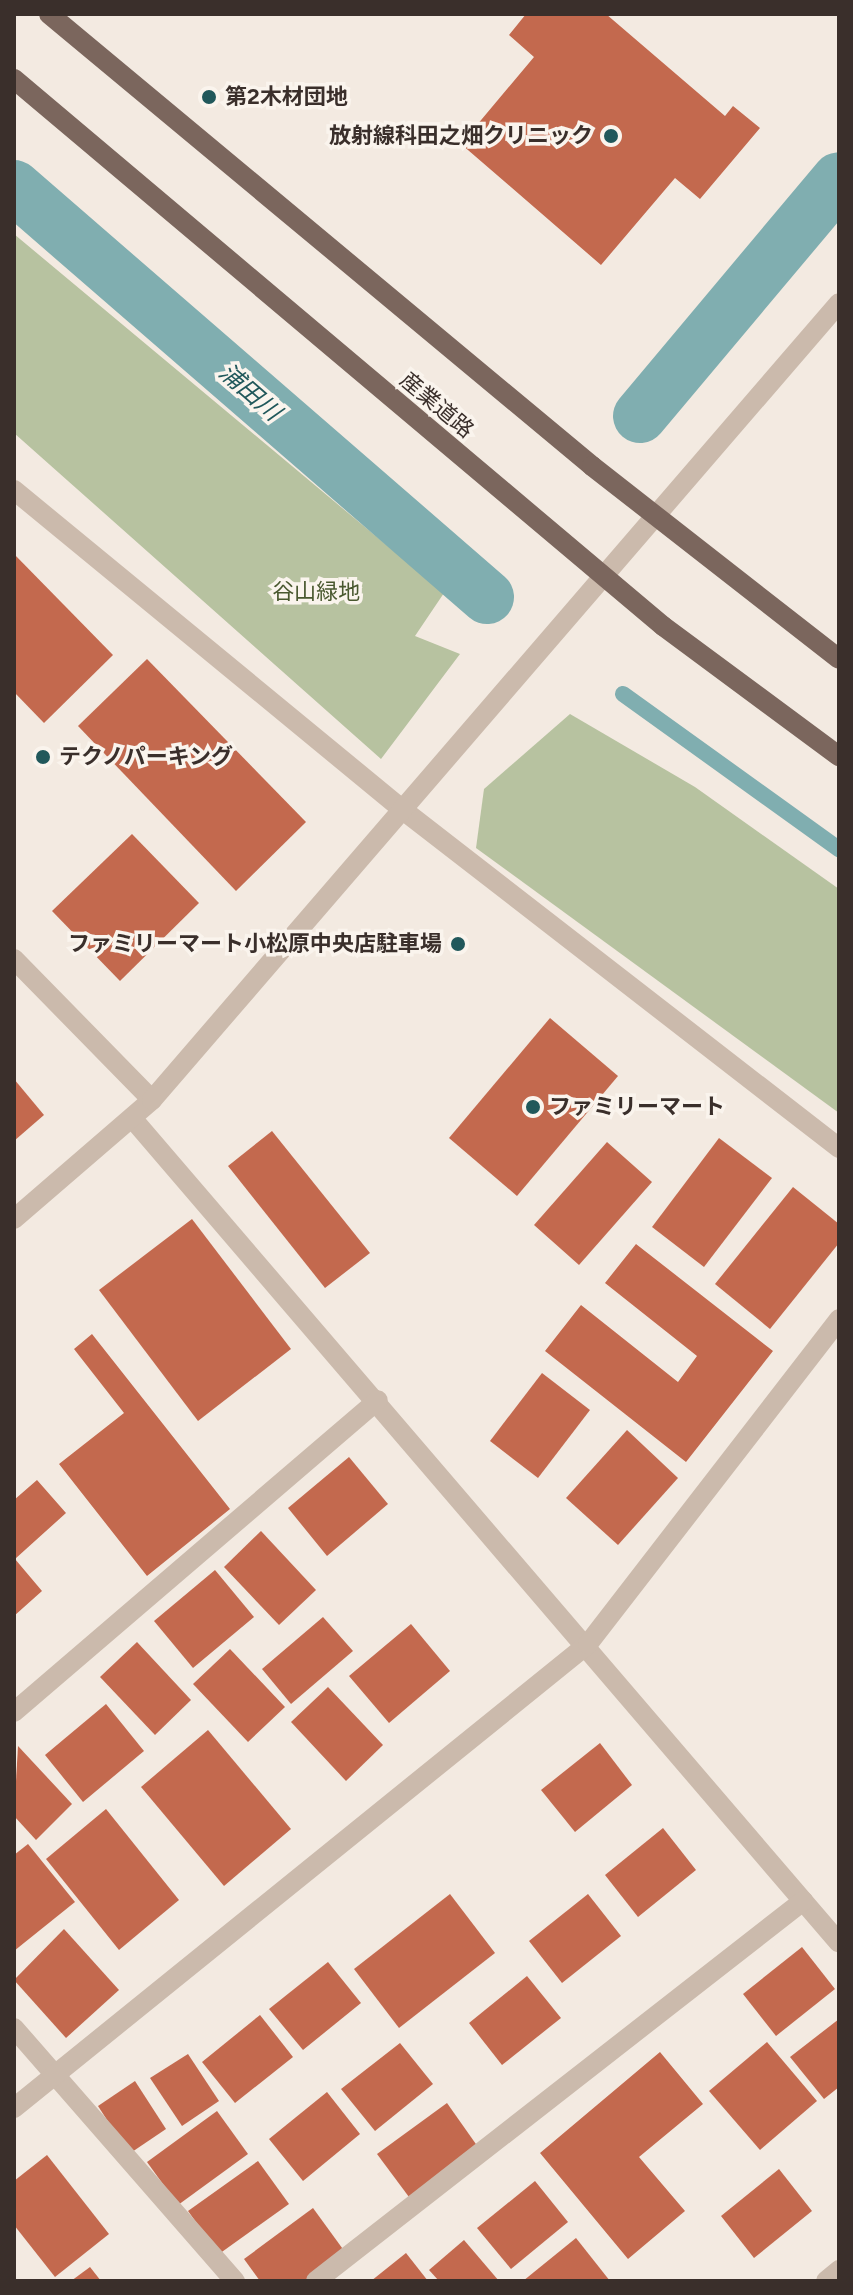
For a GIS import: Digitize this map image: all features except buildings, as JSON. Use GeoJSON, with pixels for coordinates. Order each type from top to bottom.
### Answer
{"type":"FeatureCollection","features":[{"type":"Feature","properties":{"kind":"main road"},"geometry":{"type":"LineString","coordinates":[[49,14],[658,519],[839,659]]}},
{"type":"Feature","properties":{"kind":"main road","name":"産業道路"},"geometry":{"type":"LineString","coordinates":[[14,79],[604,576],[839,756]]}},
{"type":"Feature","properties":{"kind":"street"},"geometry":{"type":"LineString","coordinates":[[14,1219],[152,1100],[604,576],[658,519],[839,303]]}},
{"type":"Feature","properties":{"kind":"street"},"geometry":{"type":"LineString","coordinates":[[14,490],[403,810],[839,1148]]}},
{"type":"Feature","properties":{"kind":"street"},"geometry":{"type":"LineString","coordinates":[[14,959],[152,1100]]}},
{"type":"Feature","properties":{"kind":"street"},"geometry":{"type":"LineString","coordinates":[[132,1118],[588,1644],[839,1943]]}},
{"type":"Feature","properties":{"kind":"street"},"geometry":{"type":"LineString","coordinates":[[14,2108],[588,1644],[839,1319]]}},
{"type":"Feature","properties":{"kind":"street"},"geometry":{"type":"LineString","coordinates":[[14,1712],[378,1400]]}},
{"type":"Feature","properties":{"kind":"street"},"geometry":{"type":"LineString","coordinates":[[316,2281],[803,1901]]}},
{"type":"Feature","properties":{"kind":"street"},"geometry":{"type":"LineString","coordinates":[[14,2028],[235,2281]]}},
{"type":"Feature","properties":{"kind":"street"},"geometry":{"type":"LineString","coordinates":[[826,2281],[839,2270]]}},
{"type":"Feature","properties":{"kind":"green space","name":"谷山緑地"},"geometry":{"type":"Polygon","coordinates":[[[14,234],[444,593],[415,636],[460,654],[381,759],[14,433],[14,234]]]}},
{"type":"Feature","properties":{"kind":"green space"},"geometry":{"type":"Polygon","coordinates":[[[570,714],[695,787],[839,889],[839,1113],[476,848],[484,789],[570,714]]]}},
{"type":"Feature","properties":{"kind":"waterway","name":"浦田川"},"geometry":{"type":"LineString","coordinates":[[640,416],[839,179]]}},
{"type":"Feature","properties":{"kind":"waterway","name":"浦田川"},"geometry":{"type":"LineString","coordinates":[[14,187],[487,597]]}},
{"type":"Feature","properties":{"kind":"waterway"},"geometry":{"type":"LineString","coordinates":[[623,694],[839,849]]}},
{"type":"Feature","properties":{"kind":"place","name":"第2木材団地"},"geometry":{"type":"Point","coordinates":[209,97]}},
{"type":"Feature","properties":{"kind":"place","name":"放射線科田之畑クリニック"},"geometry":{"type":"Point","coordinates":[611,136]}},
{"type":"Feature","properties":{"kind":"place","name":"テクノパーキング"},"geometry":{"type":"Point","coordinates":[43,757]}},
{"type":"Feature","properties":{"kind":"place","name":"ファミリーマート小松原中央店駐車場"},"geometry":{"type":"Point","coordinates":[458,944]}},
{"type":"Feature","properties":{"kind":"place","name":"ファミリーマート"},"geometry":{"type":"Point","coordinates":[533,1107]}}]}
